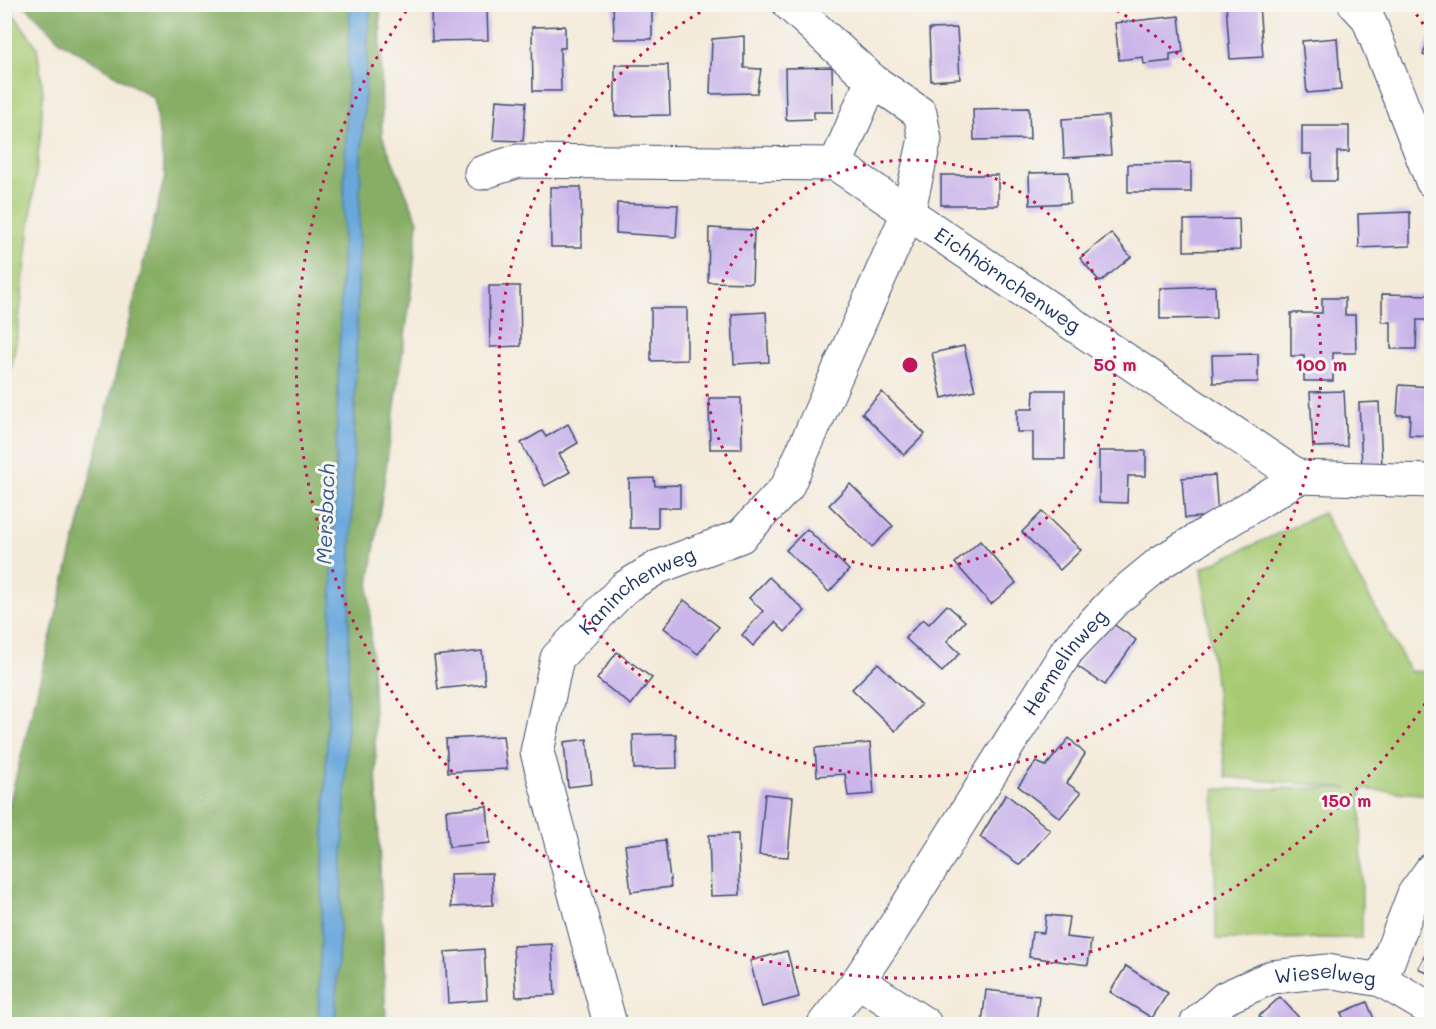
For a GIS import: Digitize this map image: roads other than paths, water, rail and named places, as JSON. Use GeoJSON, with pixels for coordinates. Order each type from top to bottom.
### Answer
{"type":"FeatureCollection","features":[{"type":"Feature","properties":{"kind":"street","name":"Kaninchenweg"},"geometry":{"type":"LineString","coordinates":[[610,1024],[537,752],[556,658],[624,588],[658,567],[741,536],[787,487],[908,213],[925,139],[920,113],[872,80],[789,4]]}},
{"type":"Feature","properties":{"kind":"street"},"geometry":{"type":"LineString","coordinates":[[1355,4],[1368,18],[1431,181]]}},
{"type":"Feature","properties":{"kind":"street"},"geometry":{"type":"LineString","coordinates":[[481,173],[518,161],[836,164],[872,80]]}},
{"type":"Feature","properties":{"kind":"street","name":"Eichhörnchenweg"},"geometry":{"type":"LineString","coordinates":[[836,164],[1299,477]]}},
{"type":"Feature","properties":{"kind":"street"},"geometry":{"type":"LineString","coordinates":[[1299,477],[1431,481]]}},
{"type":"Feature","properties":{"kind":"street","name":"Hermelinweg"},"geometry":{"type":"LineString","coordinates":[[824,1024],[858,981],[1067,651],[1116,600],[1161,562],[1299,477]]}},
{"type":"Feature","properties":{"kind":"street","name":"Wieselweg"},"geometry":{"type":"LineString","coordinates":[[1196,1024],[1225,998],[1272,977],[1328,971],[1381,980],[1414,894],[1431,869]]}},
{"type":"Feature","properties":{"kind":"street"},"geometry":{"type":"LineString","coordinates":[[1381,980],[1431,1010]]}},
{"type":"Feature","properties":{"kind":"street"},"geometry":{"type":"LineString","coordinates":[[858,981],[925,1024]]}},
{"type":"Feature","properties":{"kind":"water"},"geometry":{"type":"Polygon","coordinates":[[[350,5],[370,5],[361,159],[344,836],[335,1024],[318,1024],[350,5]]]}},
{"type":"Feature","properties":{"kind":"water label","name":"Mersbach"},"geometry":{"type":"Point","coordinates":[326,514]}}]}
